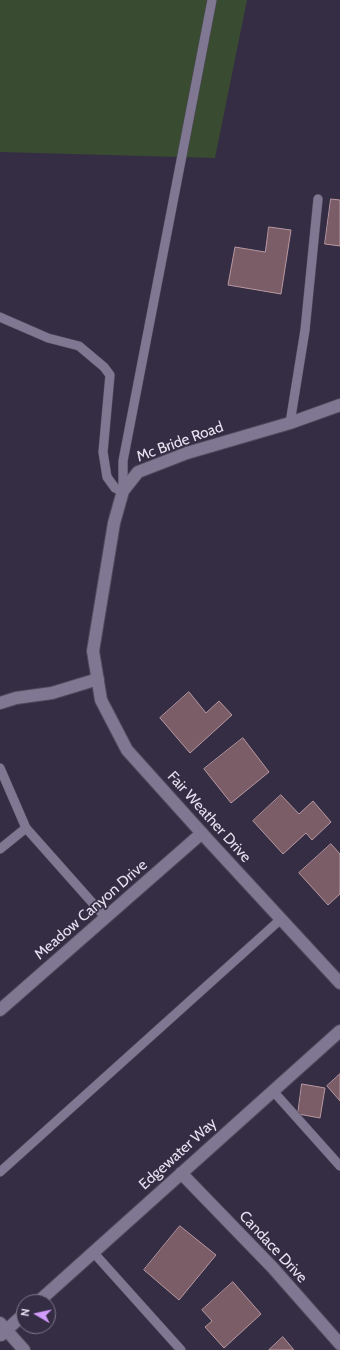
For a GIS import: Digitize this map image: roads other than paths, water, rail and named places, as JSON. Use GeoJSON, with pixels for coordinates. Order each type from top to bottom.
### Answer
{"type":"FeatureCollection","features":[{"type":"Feature","properties":{"kind":"street","name":"Mc Bride Road"},"geometry":{"type":"LineString","coordinates":[[93,651],[114,523],[123,491],[138,472],[187,453],[290,423],[340,405]]}},
{"type":"Feature","properties":{"kind":"street","name":"Fair Weather Drive"},"geometry":{"type":"LineString","coordinates":[[93,651],[101,700],[127,750],[340,983]]}},
{"type":"Feature","properties":{"kind":"street"},"geometry":{"type":"LineString","coordinates":[[0,703],[16,698],[52,693],[98,679]]}},
{"type":"Feature","properties":{"kind":"street","name":"Meadow Canyon Drive"},"geometry":{"type":"LineString","coordinates":[[0,1010],[202,833]]}},
{"type":"Feature","properties":{"kind":"street","name":"Edgewater Way"},"geometry":{"type":"LineString","coordinates":[[47,1294],[340,1031]]}},
{"type":"Feature","properties":{"kind":"street","name":"Candace Drive"},"geometry":{"type":"LineString","coordinates":[[181,1173],[273,1268],[340,1344]]}},
{"type":"Feature","properties":{"kind":"street"},"geometry":{"type":"LineString","coordinates":[[16,1320],[2,1330],[24,1350]]}},
{"type":"Feature","properties":{"kind":"lane"},"geometry":{"type":"LineString","coordinates":[[0,317],[48,338],[79,346],[104,367],[110,375],[104,452],[107,477],[115,488],[123,491],[123,461],[212,0]]}},
{"type":"Feature","properties":{"kind":"lane"},"geometry":{"type":"LineString","coordinates":[[290,423],[305,330],[318,199]]}},
{"type":"Feature","properties":{"kind":"lane"},"geometry":{"type":"LineString","coordinates":[[0,768],[26,828],[105,917]]}},
{"type":"Feature","properties":{"kind":"lane"},"geometry":{"type":"LineString","coordinates":[[0,849],[26,828]]}},
{"type":"Feature","properties":{"kind":"lane"},"geometry":{"type":"LineString","coordinates":[[0,1172],[281,919]]}},
{"type":"Feature","properties":{"kind":"lane"},"geometry":{"type":"LineString","coordinates":[[273,1091],[340,1166]]}},
{"type":"Feature","properties":{"kind":"lane"},"geometry":{"type":"LineString","coordinates":[[93,1252],[181,1350]]}}]}
